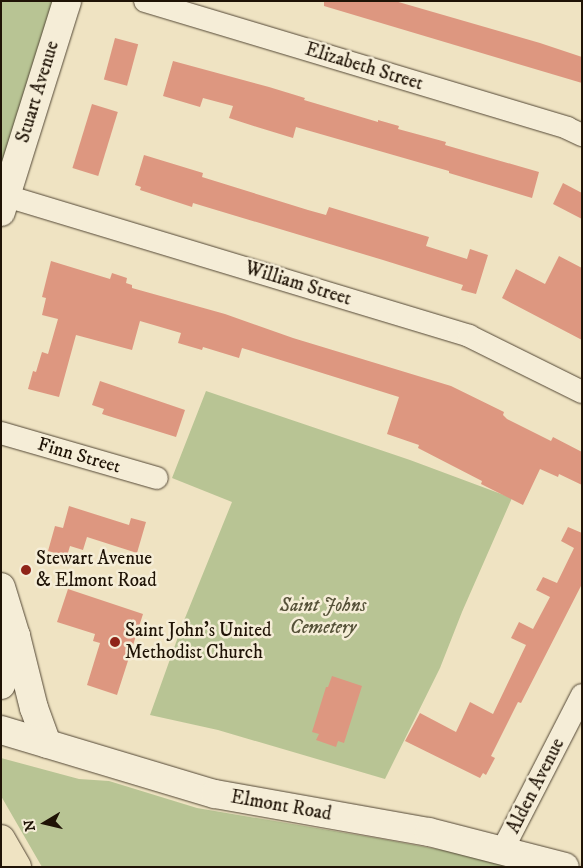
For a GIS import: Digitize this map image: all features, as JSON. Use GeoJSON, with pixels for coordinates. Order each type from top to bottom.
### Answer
{"type":"FeatureCollection","features":[{"type":"Feature","properties":{"kind":"highway"},"geometry":{"type":"LineString","coordinates":[[1,839],[17,867]]}},
{"type":"Feature","properties":{"kind":"main road","name":"Stuart Avenue"},"geometry":{"type":"LineString","coordinates":[[3,204],[67,1]]}},
{"type":"Feature","properties":{"kind":"main road"},"geometry":{"type":"LineString","coordinates":[[1,587],[16,636],[34,708],[47,744]]}},
{"type":"Feature","properties":{"kind":"main road"},"geometry":{"type":"LineString","coordinates":[[1,685],[10,664],[16,636]]}},
{"type":"Feature","properties":{"kind":"main road","name":"Elmont Road"},"geometry":{"type":"LineString","coordinates":[[1,730],[215,794],[414,829],[503,849],[565,867]]}},
{"type":"Feature","properties":{"kind":"street","name":"Elizabeth Street"},"geometry":{"type":"LineString","coordinates":[[145,1],[558,125],[582,135]]}},
{"type":"Feature","properties":{"kind":"street","name":"William Street"},"geometry":{"type":"LineString","coordinates":[[3,204],[469,336],[582,392]]}},
{"type":"Feature","properties":{"kind":"street","name":"Finn Street"},"geometry":{"type":"LineString","coordinates":[[1,434],[157,478]]}},
{"type":"Feature","properties":{"kind":"street","name":"Alden Avenue"},"geometry":{"type":"LineString","coordinates":[[503,849],[582,695]]}},
{"type":"Feature","properties":{"kind":"green space"},"geometry":{"type":"Polygon","coordinates":[[[1,1],[53,1],[1,173],[1,1]]]}},
{"type":"Feature","properties":{"kind":"green space","name":"Saint Johns Cemetery"},"geometry":{"type":"Polygon","coordinates":[[[206,391],[410,460],[512,498],[462,612],[440,668],[385,779],[218,730],[150,715],[183,623],[232,502],[172,478],[206,391]]]}},
{"type":"Feature","properties":{"kind":"green space"},"geometry":{"type":"Polygon","coordinates":[[[1,758],[79,779],[109,781],[197,808],[453,852],[512,867],[42,867],[1,796],[1,758]]]}},
{"type":"Feature","properties":{"kind":"building"},"geometry":{"type":"Polygon","coordinates":[[[324,1],[395,1],[540,43],[582,57],[582,83],[324,6],[324,1]]]}},
{"type":"Feature","properties":{"kind":"building"},"geometry":{"type":"Polygon","coordinates":[[[115,38],[138,44],[127,86],[104,80],[115,38]]]}},
{"type":"Feature","properties":{"kind":"building"},"geometry":{"type":"Polygon","coordinates":[[[173,61],[269,87],[305,98],[304,100],[378,122],[378,120],[399,126],[398,129],[446,142],[445,145],[539,172],[532,198],[449,173],[449,171],[296,127],[293,138],[257,127],[229,118],[233,106],[203,98],[200,107],[163,96],[173,61]]]}},
{"type":"Feature","properties":{"kind":"building"},"geometry":{"type":"Polygon","coordinates":[[[92,104],[118,112],[98,176],[72,168],[92,104]]]}},
{"type":"Feature","properties":{"kind":"building"},"geometry":{"type":"Polygon","coordinates":[[[144,155],[203,173],[202,177],[308,210],[326,215],[329,207],[429,237],[426,246],[467,259],[470,249],[488,255],[476,294],[461,290],[463,285],[383,260],[193,203],[192,207],[140,190],[141,187],[135,185],[144,155]]]}},
{"type":"Feature","properties":{"kind":"building"},"geometry":{"type":"Polygon","coordinates":[[[563,183],[582,193],[582,219],[553,204],[563,183]]]}},
{"type":"Feature","properties":{"kind":"building"},"geometry":{"type":"Polygon","coordinates":[[[559,256],[582,268],[582,340],[502,298],[516,269],[545,284],[559,256]]]}},
{"type":"Feature","properties":{"kind":"building"},"geometry":{"type":"Polygon","coordinates":[[[51,261],[110,279],[112,273],[127,278],[126,283],[132,285],[132,288],[225,314],[293,338],[451,386],[504,412],[503,415],[507,419],[551,441],[553,437],[582,452],[582,485],[559,474],[558,477],[540,469],[523,505],[481,484],[482,481],[418,448],[419,445],[387,434],[399,397],[242,348],[239,358],[203,347],[202,350],[178,343],[181,333],[140,321],[132,350],[76,335],[59,397],[28,389],[33,371],[36,372],[42,352],[48,354],[58,319],[42,315],[46,298],[42,297],[51,261]]]}},
{"type":"Feature","properties":{"kind":"building"},"geometry":{"type":"Polygon","coordinates":[[[100,381],[185,410],[176,437],[102,414],[104,409],[92,405],[100,381]]]}},
{"type":"Feature","properties":{"kind":"building"},"geometry":{"type":"Polygon","coordinates":[[[69,506],[129,525],[131,518],[146,522],[137,553],[87,537],[83,550],[70,546],[67,556],[48,551],[55,526],[63,528],[69,506]]]}},
{"type":"Feature","properties":{"kind":"building"},"geometry":{"type":"Polygon","coordinates":[[[568,527],[582,533],[582,584],[521,703],[518,702],[491,756],[495,758],[486,775],[483,773],[480,778],[405,741],[420,713],[456,732],[470,702],[493,714],[526,645],[511,638],[519,622],[533,629],[550,597],[536,590],[543,577],[557,583],[574,548],[561,541],[568,527]]]}},
{"type":"Feature","properties":{"kind":"building","name":"Saint John's United Methodist Church"},"geometry":{"type":"Polygon","coordinates":[[[68,589],[143,614],[117,695],[87,685],[100,643],[93,641],[95,634],[57,622],[68,589]]]}},
{"type":"Feature","properties":{"kind":"building"},"geometry":{"type":"Polygon","coordinates":[[[332,676],[362,686],[344,743],[338,741],[336,747],[316,740],[319,734],[312,732],[326,687],[328,687],[332,676]]]}},
{"type":"Feature","properties":{"kind":"place","name":"Stewart Avenue & Elmont Road"},"geometry":{"type":"Point","coordinates":[26,570]}},
{"type":"Feature","properties":{"kind":"place","name":"Saint John's United Methodist Church"},"geometry":{"type":"Point","coordinates":[115,642]}}]}
